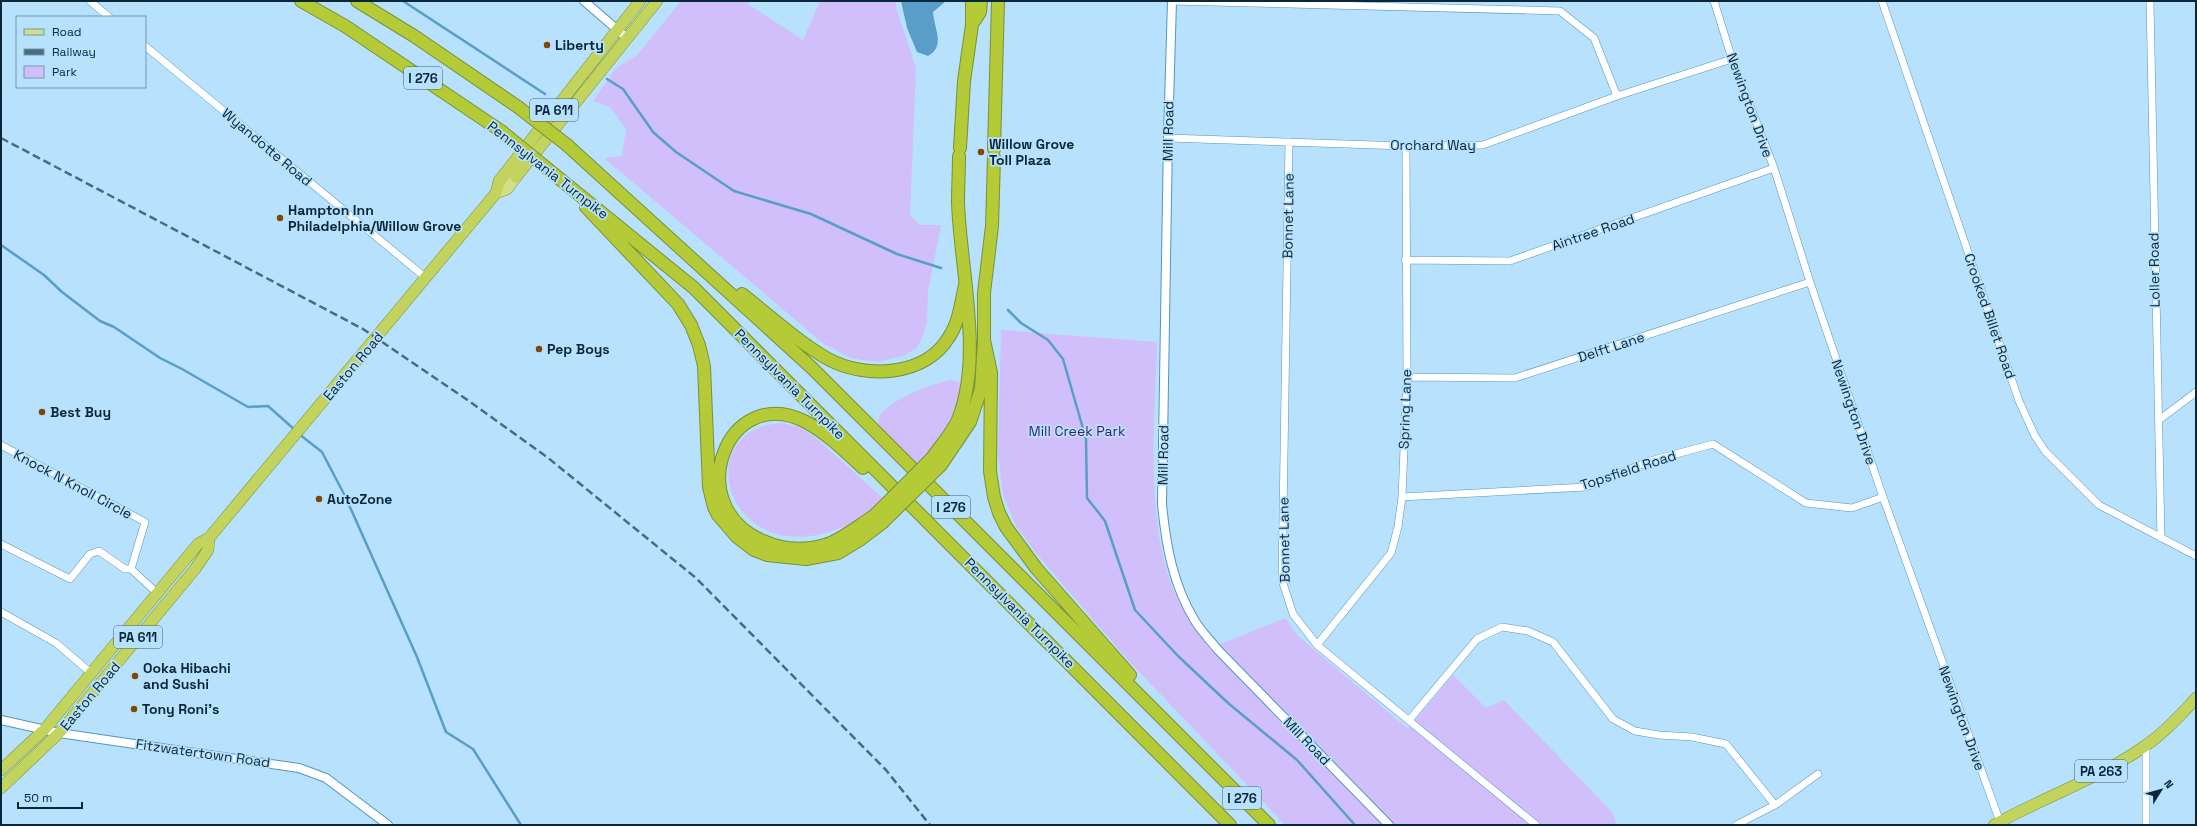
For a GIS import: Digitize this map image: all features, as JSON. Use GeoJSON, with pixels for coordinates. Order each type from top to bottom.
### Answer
{"type":"FeatureCollection","features":[{"type":"Feature","properties":{"kind":"highway","name":"Pennsylvania Turnpike"},"geometry":{"type":"LineString","coordinates":[[301,1],[345,26],[501,131],[694,288],[1230,825]]}},
{"type":"Feature","properties":{"kind":"highway","name":"Pennsylvania Turnpike"},"geometry":{"type":"LineString","coordinates":[[357,1],[414,36],[518,107],[567,145],[682,248],[812,368],[1269,825]]}},
{"type":"Feature","properties":{"kind":"highway","name":"Easton Road"},"geometry":{"type":"LineString","coordinates":[[1,770],[45,730],[198,544],[209,538],[303,427],[496,193],[499,181],[640,1]]}},
{"type":"Feature","properties":{"kind":"highway","name":"Easton Road"},"geometry":{"type":"LineString","coordinates":[[516,177],[657,1]]}},
{"type":"Feature","properties":{"kind":"highway"},"geometry":{"type":"LineString","coordinates":[[937,461],[959,418],[965,399],[969,347],[958,202],[964,81],[972,25],[972,1]]}},
{"type":"Feature","properties":{"kind":"highway"},"geometry":{"type":"LineString","coordinates":[[972,25],[980,12],[981,1]]}},
{"type":"Feature","properties":{"kind":"highway"},"geometry":{"type":"LineString","coordinates":[[555,175],[678,304],[691,325],[700,345],[704,366],[709,487],[714,507],[718,515],[737,537],[754,550],[767,555],[806,559],[838,553],[861,539],[878,519],[937,461],[964,431],[976,407],[980,389],[984,340],[984,293],[992,226],[998,1]]}},
{"type":"Feature","properties":{"kind":"highway"},"geometry":{"type":"LineString","coordinates":[[682,248],[827,358],[851,368],[866,371],[904,368],[933,355],[943,346],[954,328],[965,285]]}},
{"type":"Feature","properties":{"kind":"highway"},"geometry":{"type":"LineString","coordinates":[[984,340],[991,373],[990,471],[994,498],[1006,527],[1036,568],[1215,770]]}},
{"type":"Feature","properties":{"kind":"highway"},"geometry":{"type":"LineString","coordinates":[[878,519],[848,532],[826,544],[801,550],[788,549],[757,539],[742,529],[724,504],[719,488],[719,473],[725,450],[732,436],[752,420],[770,414],[791,416],[806,422],[832,440],[877,482],[918,512]]}},
{"type":"Feature","properties":{"kind":"highway","name":"Easton Road"},"geometry":{"type":"LineString","coordinates":[[1,788],[59,732],[195,569],[208,550],[209,538]]}},
{"type":"Feature","properties":{"kind":"highway","name":"PA 263"},"geometry":{"type":"LineString","coordinates":[[1997,823],[2118,763],[2146,746],[2180,716],[2196,698]]}},
{"type":"Feature","properties":{"kind":"main road","name":"Easton Road"},"geometry":{"type":"LineString","coordinates":[[496,193],[507,189],[516,177]]}},
{"type":"Feature","properties":{"kind":"street"},"geometry":{"type":"LineString","coordinates":[[90,1],[108,16]]}},
{"type":"Feature","properties":{"kind":"street"},"geometry":{"type":"LineString","coordinates":[[584,1],[627,38]]}},
{"type":"Feature","properties":{"kind":"street"},"geometry":{"type":"LineString","coordinates":[[1172,1],[1560,11],[1594,38],[1617,96]]}},
{"type":"Feature","properties":{"kind":"street","name":"Mill Road"},"geometry":{"type":"LineString","coordinates":[[1172,1],[1168,138],[1162,504],[1165,542],[1177,583],[1195,622],[1218,650],[1389,825]]}},
{"type":"Feature","properties":{"kind":"street","name":"Newington Drive"},"geometry":{"type":"LineString","coordinates":[[1714,1],[1732,59],[1774,168],[1810,282],[1883,497],[1997,823]]}},
{"type":"Feature","properties":{"kind":"street","name":"Crooked Billet Road"},"geometry":{"type":"LineString","coordinates":[[1882,1],[2019,401],[2036,436],[2045,451],[2099,505],[2196,556]]}},
{"type":"Feature","properties":{"kind":"street","name":"Loller Road"},"geometry":{"type":"LineString","coordinates":[[2150,1],[2154,291],[2159,420],[2161,538]]}},
{"type":"Feature","properties":{"kind":"street","name":"Wyandotte Road"},"geometry":{"type":"LineString","coordinates":[[146,47],[426,278]]}},
{"type":"Feature","properties":{"kind":"street","name":"Orchard Way"},"geometry":{"type":"LineString","coordinates":[[1168,138],[1406,146],[1483,145],[1617,96],[1732,59]]}},
{"type":"Feature","properties":{"kind":"street","name":"Bonnet Lane"},"geometry":{"type":"LineString","coordinates":[[1289,142],[1282,580],[1293,614],[1318,645],[1536,825]]}},
{"type":"Feature","properties":{"kind":"street","name":"Spring Lane"},"geometry":{"type":"LineString","coordinates":[[1318,645],[1391,553],[1398,527],[1402,497],[1406,377],[1406,146]]}},
{"type":"Feature","properties":{"kind":"street","name":"Aintree Road"},"geometry":{"type":"LineString","coordinates":[[1406,260],[1510,261],[1774,168]]}},
{"type":"Feature","properties":{"kind":"street","name":"Delft Lane"},"geometry":{"type":"LineString","coordinates":[[1406,377],[1515,378],[1810,282]]}},
{"type":"Feature","properties":{"kind":"street"},"geometry":{"type":"LineString","coordinates":[[2159,420],[2196,392]]}},
{"type":"Feature","properties":{"kind":"street","name":"Topsfield Road"},"geometry":{"type":"LineString","coordinates":[[1402,497],[1586,487],[1650,461],[1713,444],[1806,503],[1852,508],[1883,497]]}},
{"type":"Feature","properties":{"kind":"street","name":"Knock N Knoll Circle"},"geometry":{"type":"LineString","coordinates":[[1,445],[145,522],[132,569]]}},
{"type":"Feature","properties":{"kind":"street"},"geometry":{"type":"LineString","coordinates":[[1,544],[70,579],[90,554],[99,551],[125,569],[132,569],[157,593]]}},
{"type":"Feature","properties":{"kind":"street"},"geometry":{"type":"LineString","coordinates":[[1,612],[51,640],[91,673]]}},
{"type":"Feature","properties":{"kind":"street"},"geometry":{"type":"LineString","coordinates":[[1410,720],[1477,639],[1502,627],[1528,630],[1553,642],[1613,719],[1635,731],[1659,735],[1692,737],[1726,744],[1775,805]]}},
{"type":"Feature","properties":{"kind":"street","name":"Fitzwatertown Road"},"geometry":{"type":"LineString","coordinates":[[1,720],[45,730],[280,764],[312,772],[326,778],[388,825]]}},
{"type":"Feature","properties":{"kind":"street"},"geometry":{"type":"LineString","coordinates":[[2146,746],[2146,825]]}},
{"type":"Feature","properties":{"kind":"street"},"geometry":{"type":"LineString","coordinates":[[1736,825],[1775,805],[1818,774]]}},
{"type":"Feature","properties":{"kind":"green space"},"geometry":{"type":"Polygon","coordinates":[[[681,1],[748,1],[748,4],[803,40],[820,1],[896,1],[896,8],[916,68],[910,215],[920,225],[941,225],[928,292],[927,324],[918,347],[903,356],[877,362],[851,358],[824,344],[604,158],[622,156],[626,129],[610,107],[593,101],[616,68],[637,55],[681,1]]]}},
{"type":"Feature","properties":{"kind":"green space","name":"Mill Creek Park"},"geometry":{"type":"Polygon","coordinates":[[[1001,330],[1157,342],[1153,446],[1154,483],[1157,519],[1163,554],[1172,587],[1187,616],[1210,648],[1286,618],[1297,635],[1408,729],[1453,675],[1486,708],[1504,700],[1612,812],[1617,825],[1285,825],[1126,658],[1036,553],[1016,526],[1003,495],[998,455],[1001,330]]]}},
{"type":"Feature","properties":{"kind":"green space"},"geometry":{"type":"Polygon","coordinates":[[[950,380],[962,384],[957,410],[943,437],[919,468],[881,430],[879,425],[879,417],[894,403],[906,396],[931,385],[950,380]]]}},
{"type":"Feature","properties":{"kind":"green space"},"geometry":{"type":"Polygon","coordinates":[[[782,423],[802,428],[817,439],[884,499],[852,523],[809,536],[775,533],[750,519],[734,497],[728,473],[734,449],[752,431],[782,423]]]}},
{"type":"Feature","properties":{"kind":"water"},"geometry":{"type":"Polygon","coordinates":[[[901,1],[946,1],[933,12],[938,42],[937,47],[928,56],[917,52],[907,28],[901,1]]]}},
{"type":"Feature","properties":{"kind":"waterway"},"geometry":{"type":"LineString","coordinates":[[403,1],[545,94]]}},
{"type":"Feature","properties":{"kind":"waterway"},"geometry":{"type":"LineString","coordinates":[[607,79],[623,89],[653,132],[676,152],[734,191],[811,214],[897,254],[941,268]]}},
{"type":"Feature","properties":{"kind":"waterway"},"geometry":{"type":"LineString","coordinates":[[1,245],[44,275],[62,292],[100,321],[114,327],[160,358],[248,407],[268,406],[295,430]]}},
{"type":"Feature","properties":{"kind":"waterway"},"geometry":{"type":"LineString","coordinates":[[1008,310],[1021,323],[1048,340],[1063,359],[1086,439],[1087,498],[1105,521],[1135,610],[1178,656],[1228,703],[1297,760],[1355,825]]}},
{"type":"Feature","properties":{"kind":"waterway"},"geometry":{"type":"LineString","coordinates":[[299,434],[322,452],[345,496],[417,657],[446,732],[473,749],[521,825]]}},
{"type":"Feature","properties":{"kind":"railway"},"geometry":{"type":"LineString","coordinates":[[1,138],[363,329],[466,399],[547,457],[696,578],[886,770],[930,825]]}},
{"type":"Feature","properties":{"kind":"place","name":"Liberty"},"geometry":{"type":"Point","coordinates":[547,45]}},
{"type":"Feature","properties":{"kind":"place","name":"Willow Grove Toll Plaza"},"geometry":{"type":"Point","coordinates":[981,152]}},
{"type":"Feature","properties":{"kind":"place","name":"Hampton Inn Philadelphia/Willow Grove"},"geometry":{"type":"Point","coordinates":[280,218]}},
{"type":"Feature","properties":{"kind":"place","name":"Pep Boys"},"geometry":{"type":"Point","coordinates":[539,349]}},
{"type":"Feature","properties":{"kind":"place","name":"Best Buy"},"geometry":{"type":"Point","coordinates":[42,412]}},
{"type":"Feature","properties":{"kind":"place","name":"AutoZone"},"geometry":{"type":"Point","coordinates":[319,499]}},
{"type":"Feature","properties":{"kind":"place","name":"Ooka Hibachi and Sushi"},"geometry":{"type":"Point","coordinates":[135,676]}},
{"type":"Feature","properties":{"kind":"place","name":"Tony Roni's"},"geometry":{"type":"Point","coordinates":[134,709]}}]}
